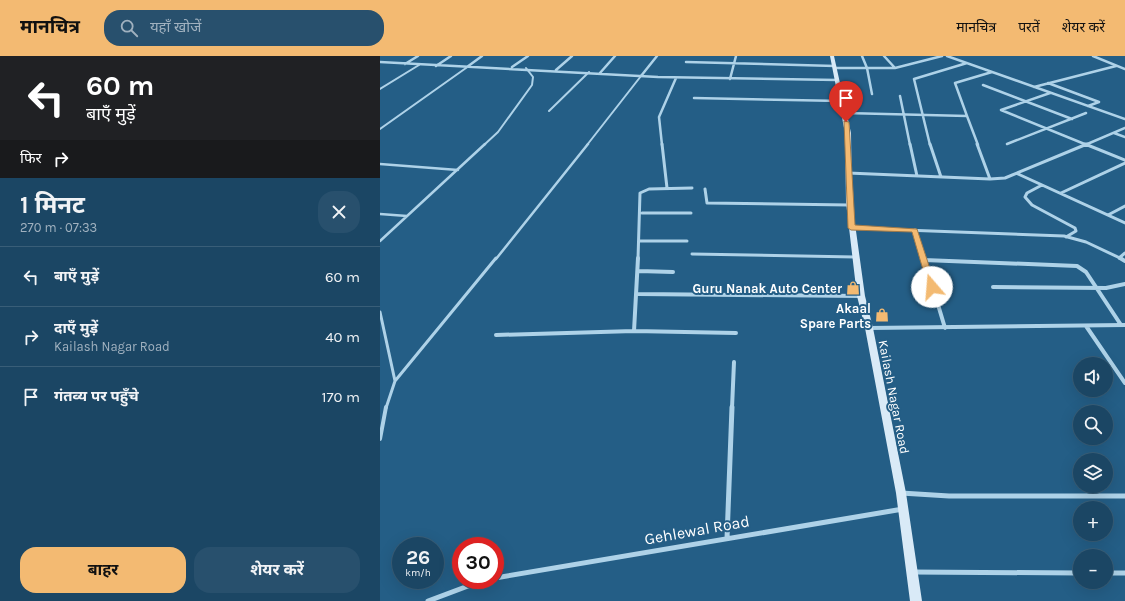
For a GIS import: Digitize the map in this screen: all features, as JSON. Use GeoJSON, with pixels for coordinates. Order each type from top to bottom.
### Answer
{"type":"FeatureCollection","features":[{"type":"Feature","properties":{"kind":"street"},"geometry":{"type":"LineString","coordinates":[[405,64],[418,56]]}},
{"type":"Feature","properties":{"kind":"street"},"geometry":{"type":"LineString","coordinates":[[435,66],[451,56]]}},
{"type":"Feature","properties":{"kind":"street"},"geometry":{"type":"LineString","coordinates":[[466,68],[482,56]]}},
{"type":"Feature","properties":{"kind":"street"},"geometry":{"type":"LineString","coordinates":[[512,68],[528,56]]}},
{"type":"Feature","properties":{"kind":"street"},"geometry":{"type":"LineString","coordinates":[[556,70],[572,56]]}},
{"type":"Feature","properties":{"kind":"street"},"geometry":{"type":"LineString","coordinates":[[600,73],[615,56]]}},
{"type":"Feature","properties":{"kind":"street"},"geometry":{"type":"LineString","coordinates":[[641,76],[657,56]]}},
{"type":"Feature","properties":{"kind":"street"},"geometry":{"type":"LineString","coordinates":[[730,78],[736,56]]}},
{"type":"Feature","properties":{"kind":"street","name":"Kailash Nagar Road"},"geometry":{"type":"LineString","coordinates":[[832,56],[836,67],[837,80],[848,133],[848,173],[851,228],[861,296],[869,328],[901,493],[916,601]]}},
{"type":"Feature","properties":{"kind":"street"},"geometry":{"type":"LineString","coordinates":[[862,56],[867,68],[872,94]]}},
{"type":"Feature","properties":{"kind":"street"},"geometry":{"type":"LineString","coordinates":[[884,56],[895,68]]}},
{"type":"Feature","properties":{"kind":"street"},"geometry":{"type":"LineString","coordinates":[[686,62],[895,68],[942,56]]}},
{"type":"Feature","properties":{"kind":"street"},"geometry":{"type":"LineString","coordinates":[[947,56],[1125,119]]}},
{"type":"Feature","properties":{"kind":"street"},"geometry":{"type":"LineString","coordinates":[[1093,56],[1112,62],[1116,66],[1125,69]]}},
{"type":"Feature","properties":{"kind":"street"},"geometry":{"type":"LineString","coordinates":[[380,62],[466,68],[526,68],[676,78],[837,80]]}},
{"type":"Feature","properties":{"kind":"street"},"geometry":{"type":"LineString","coordinates":[[941,177],[914,79],[968,63]]}},
{"type":"Feature","properties":{"kind":"street"},"geometry":{"type":"LineString","coordinates":[[1034,87],[1116,66]]}},
{"type":"Feature","properties":{"kind":"street"},"geometry":{"type":"LineString","coordinates":[[990,179],[955,83],[993,72]]}},
{"type":"Feature","properties":{"kind":"street"},"geometry":{"type":"LineString","coordinates":[[666,188],[659,117],[676,78]]}},
{"type":"Feature","properties":{"kind":"street"},"geometry":{"type":"LineString","coordinates":[[1048,83],[1099,102],[1088,106]]}},
{"type":"Feature","properties":{"kind":"street"},"geometry":{"type":"LineString","coordinates":[[983,85],[1072,119]]}},
{"type":"Feature","properties":{"kind":"street"},"geometry":{"type":"LineString","coordinates":[[1051,93],[1001,110],[1125,160]]}},
{"type":"Feature","properties":{"kind":"street"},"geometry":{"type":"LineString","coordinates":[[900,96],[917,176]]}},
{"type":"Feature","properties":{"kind":"street"},"geometry":{"type":"LineString","coordinates":[[694,98],[842,101]]}},
{"type":"Feature","properties":{"kind":"street"},"geometry":{"type":"LineString","coordinates":[[845,113],[967,116]]}},
{"type":"Feature","properties":{"kind":"street"},"geometry":{"type":"LineString","coordinates":[[1007,144],[1086,113]]}},
{"type":"Feature","properties":{"kind":"street"},"geometry":{"type":"LineString","coordinates":[[848,173],[990,179],[1005,178],[1018,174],[1125,128]]}},
{"type":"Feature","properties":{"kind":"street"},"geometry":{"type":"LineString","coordinates":[[1114,133],[1125,137]]}},
{"type":"Feature","properties":{"kind":"street"},"geometry":{"type":"LineString","coordinates":[[1060,193],[1125,163]]}},
{"type":"Feature","properties":{"kind":"street"},"geometry":{"type":"LineString","coordinates":[[1018,174],[1125,223]]}},
{"type":"Feature","properties":{"kind":"street"},"geometry":{"type":"LineString","coordinates":[[1042,185],[1027,193],[1025,198],[1032,206],[1075,228],[1076,231],[1066,237]]}},
{"type":"Feature","properties":{"kind":"street"},"geometry":{"type":"LineString","coordinates":[[634,331],[638,294],[639,241],[642,213],[640,193],[643,190],[692,188]]}},
{"type":"Feature","properties":{"kind":"street"},"geometry":{"type":"LineString","coordinates":[[705,189],[707,203],[850,205]]}},
{"type":"Feature","properties":{"kind":"street"},"geometry":{"type":"LineString","coordinates":[[1108,215],[1125,206]]}},
{"type":"Feature","properties":{"kind":"street"},"geometry":{"type":"LineString","coordinates":[[642,213],[692,213]]}},
{"type":"Feature","properties":{"kind":"street"},"geometry":{"type":"LineString","coordinates":[[851,228],[1066,237],[1086,242],[1125,261]]}},
{"type":"Feature","properties":{"kind":"street"},"geometry":{"type":"LineString","coordinates":[[915,230],[945,328]]}},
{"type":"Feature","properties":{"kind":"street"},"geometry":{"type":"LineString","coordinates":[[639,241],[688,241]]}},
{"type":"Feature","properties":{"kind":"street"},"geometry":{"type":"LineString","coordinates":[[692,254],[855,256]]}},
{"type":"Feature","properties":{"kind":"street"},"geometry":{"type":"LineString","coordinates":[[1119,258],[1125,254]]}},
{"type":"Feature","properties":{"kind":"street"},"geometry":{"type":"LineString","coordinates":[[924,260],[1077,266],[1086,272],[1123,325]]}},
{"type":"Feature","properties":{"kind":"street"},"geometry":{"type":"LineString","coordinates":[[638,271],[673,272]]}},
{"type":"Feature","properties":{"kind":"street"},"geometry":{"type":"LineString","coordinates":[[993,287],[1096,288],[1117,287],[1125,284]]}},
{"type":"Feature","properties":{"kind":"street"},"geometry":{"type":"LineString","coordinates":[[638,294],[861,296]]}},
{"type":"Feature","properties":{"kind":"street"},"geometry":{"type":"LineString","coordinates":[[869,328],[1123,325]]}},
{"type":"Feature","properties":{"kind":"street"},"geometry":{"type":"LineString","coordinates":[[1086,326],[1125,383]]}},
{"type":"Feature","properties":{"kind":"street"},"geometry":{"type":"LineString","coordinates":[[496,336],[634,331],[736,333]]}},
{"type":"Feature","properties":{"kind":"street"},"geometry":{"type":"LineString","coordinates":[[727,538],[734,362]]}},
{"type":"Feature","properties":{"kind":"street"},"geometry":{"type":"LineString","coordinates":[[901,493],[949,496],[1125,496]]}},
{"type":"Feature","properties":{"kind":"street","name":"Gehlewal Road"},"geometry":{"type":"LineString","coordinates":[[504,576],[903,509]]}},
{"type":"Feature","properties":{"kind":"street"},"geometry":{"type":"LineString","coordinates":[[912,572],[1073,573]]}},
{"type":"Feature","properties":{"kind":"street"},"geometry":{"type":"LineString","coordinates":[[1113,573],[1125,573]]}},
{"type":"Feature","properties":{"kind":"street"},"geometry":{"type":"LineString","coordinates":[[428,601],[460,589]]}},
{"type":"Feature","properties":{"kind":"lane"},"geometry":{"type":"LineString","coordinates":[[380,89],[419,65]]}},
{"type":"Feature","properties":{"kind":"lane"},"geometry":{"type":"LineString","coordinates":[[380,129],[466,68]]}},
{"type":"Feature","properties":{"kind":"lane"},"geometry":{"type":"LineString","coordinates":[[380,241],[498,132],[532,85],[533,77],[526,68]]}},
{"type":"Feature","properties":{"kind":"lane"},"geometry":{"type":"LineString","coordinates":[[549,111],[589,72]]}},
{"type":"Feature","properties":{"kind":"lane"},"geometry":{"type":"LineString","coordinates":[[380,439],[387,400],[395,381],[543,202],[641,76]]}},
{"type":"Feature","properties":{"kind":"lane"},"geometry":{"type":"LineString","coordinates":[[380,164],[458,170]]}},
{"type":"Feature","properties":{"kind":"lane"},"geometry":{"type":"LineString","coordinates":[[380,214],[407,216]]}},
{"type":"Feature","properties":{"kind":"lane"},"geometry":{"type":"LineString","coordinates":[[380,312],[395,381]]}},
{"type":"Feature","properties":{"kind":"place","name":"Guru Nanak Auto Center"},"geometry":{"type":"Point","coordinates":[853,288]}},
{"type":"Feature","properties":{"kind":"place","name":"Akaal Spare Parts"},"geometry":{"type":"Point","coordinates":[882,315]}},
{"type":"Feature","properties":{"kind":"route"},"geometry":{"type":"LineString","coordinates":[[846,122],[848,133],[848,173],[851,228],[915,230],[932,287]]}}]}
